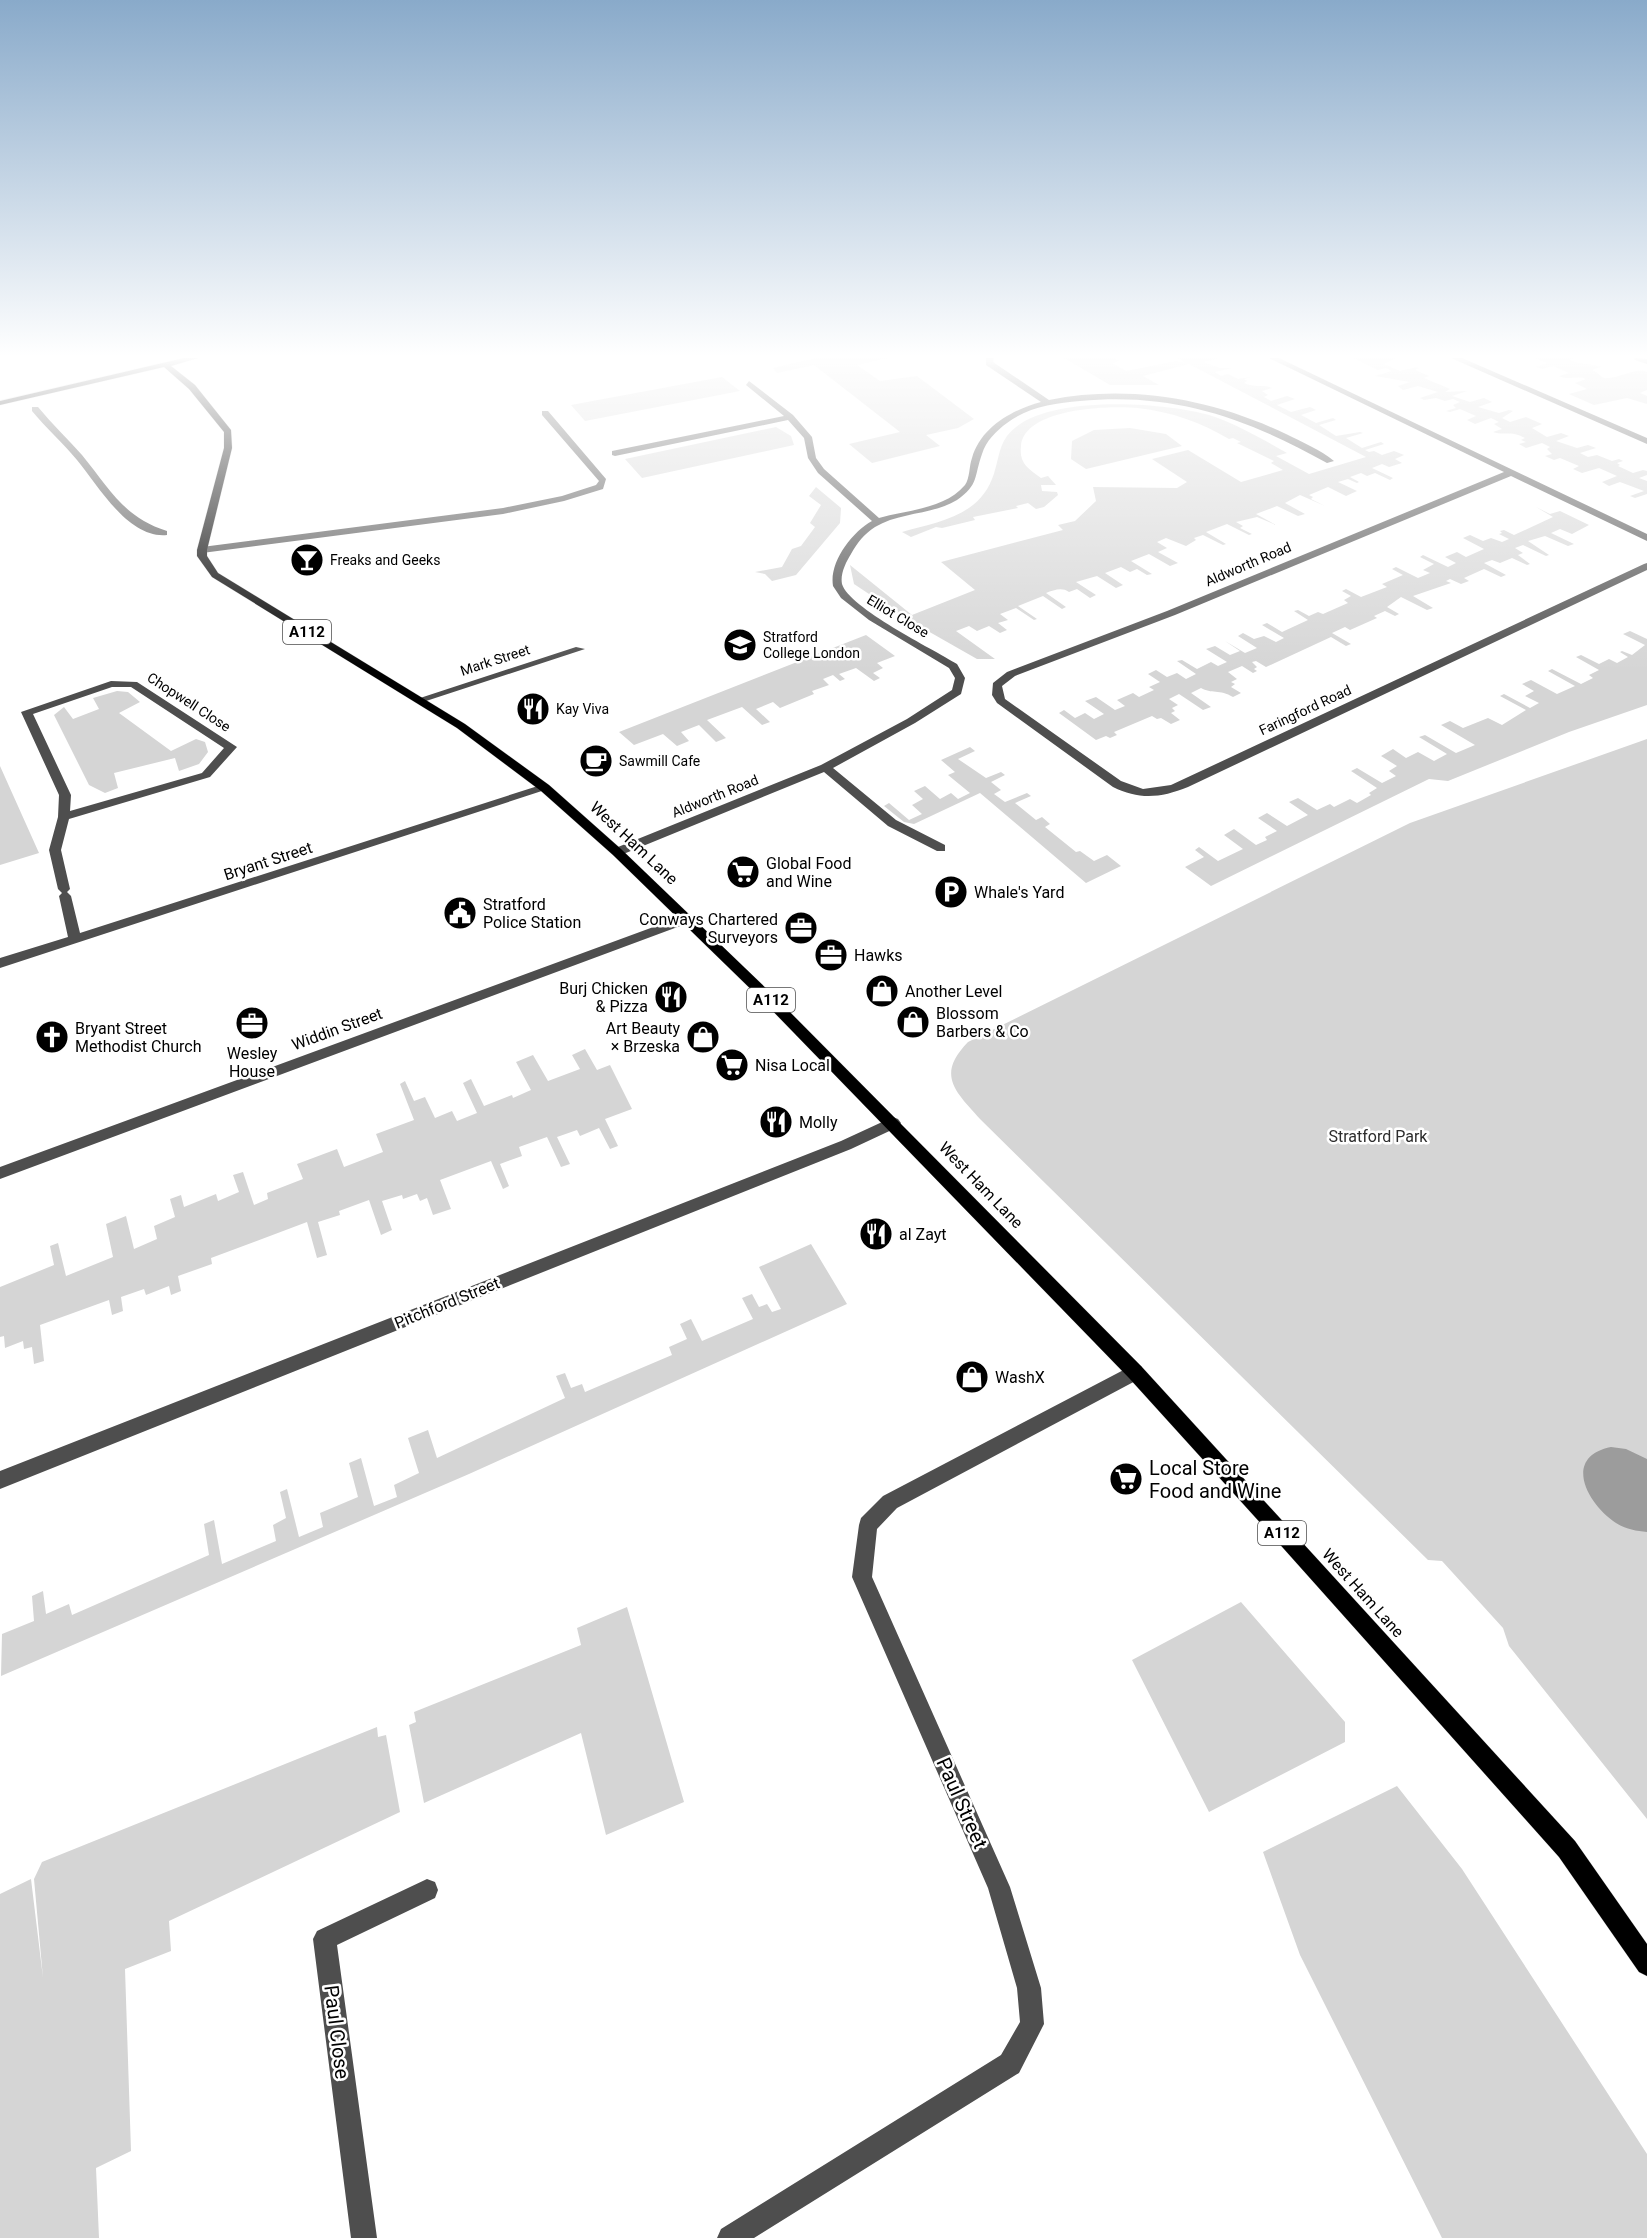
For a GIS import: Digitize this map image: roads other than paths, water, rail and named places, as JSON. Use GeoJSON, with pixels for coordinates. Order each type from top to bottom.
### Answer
{"type":"FeatureCollection","features":[{"type":"Feature","properties":{"kind":"main road"},"geometry":{"type":"LineString","coordinates":[[202,550],[224,462]]}},
{"type":"Feature","properties":{"kind":"main road","name":"West Ham Lane"},"geometry":{"type":"LineString","coordinates":[[202,550],[202,556],[215,575],[461,726],[545,788],[617,852],[686,919],[893,1123],[1135,1372],[1567,1849],[1647,1964]]}},
{"type":"Feature","properties":{"kind":"street"},"geometry":{"type":"LineString","coordinates":[[84,462],[119,507],[144,527],[164,533]]}},
{"type":"Feature","properties":{"kind":"street"},"geometry":{"type":"LineString","coordinates":[[202,550],[503,512],[564,498],[600,486],[603,481],[587,462]]}},
{"type":"Feature","properties":{"kind":"street"},"geometry":{"type":"LineString","coordinates":[[815,462],[821,471],[876,520],[941,504],[971,483],[975,462]]}},
{"type":"Feature","properties":{"kind":"street"},"geometry":{"type":"LineString","coordinates":[[1492,462],[1647,538]]}},
{"type":"Feature","properties":{"kind":"street","name":"Aldworth Road"},"geometry":{"type":"LineString","coordinates":[[997,686],[1011,674],[1171,613],[1512,472]]}},
{"type":"Feature","properties":{"kind":"street","name":"Elliot Close"},"geometry":{"type":"LineString","coordinates":[[876,520],[848,548],[838,568],[838,585],[864,613],[953,666],[958,673],[960,683]]}},
{"type":"Feature","properties":{"kind":"street","name":"Faringford Road"},"geometry":{"type":"LineString","coordinates":[[997,686],[997,695],[1001,701],[1117,784],[1131,792],[1149,796],[1184,784],[1601,585],[1647,566]]}},
{"type":"Feature","properties":{"kind":"street","name":"Mark Street"},"geometry":{"type":"LineString","coordinates":[[419,700],[580,649]]}},
{"type":"Feature","properties":{"kind":"street","name":"Aldworth Road"},"geometry":{"type":"LineString","coordinates":[[617,852],[825,767],[945,701],[957,692],[960,683]]}},
{"type":"Feature","properties":{"kind":"street","name":"Chopwell Close"},"geometry":{"type":"LineString","coordinates":[[64,817],[206,775],[231,747],[133,684],[111,684],[27,712],[65,795],[64,817],[55,850],[75,939]]}},
{"type":"Feature","properties":{"kind":"street"},"geometry":{"type":"LineString","coordinates":[[825,767],[892,823],[941,848]]}},
{"type":"Feature","properties":{"kind":"street","name":"Bryant Street"},"geometry":{"type":"LineString","coordinates":[[0,963],[545,788]]}},
{"type":"Feature","properties":{"kind":"street","name":"Widdin Street"},"geometry":{"type":"LineString","coordinates":[[0,1173],[686,919]]}},
{"type":"Feature","properties":{"kind":"street","name":"Pitchford Street"},"geometry":{"type":"LineString","coordinates":[[0,1480],[846,1145],[893,1123]]}},
{"type":"Feature","properties":{"kind":"street","name":"Paul Street"},"geometry":{"type":"LineString","coordinates":[[730,2238],[1010,2064],[1032,2024],[1029,1988],[999,1887],[862,1577],[868,1525],[890,1502],[1135,1372]]}},
{"type":"Feature","properties":{"kind":"street","name":"Paul Close"},"geometry":{"type":"LineString","coordinates":[[364,2238],[325,1939],[427,1890]]}},
{"type":"Feature","properties":{"kind":"place","name":"Freaks and Geeks"},"geometry":{"type":"Point","coordinates":[307,560]}},
{"type":"Feature","properties":{"kind":"place","name":"Stratford College London"},"geometry":{"type":"Point","coordinates":[740,645]}},
{"type":"Feature","properties":{"kind":"place","name":"Kay Viva"},"geometry":{"type":"Point","coordinates":[533,709]}},
{"type":"Feature","properties":{"kind":"place","name":"Sawmill Cafe"},"geometry":{"type":"Point","coordinates":[596,761]}},
{"type":"Feature","properties":{"kind":"place","name":"Global Food and Wine"},"geometry":{"type":"Point","coordinates":[743,872]}},
{"type":"Feature","properties":{"kind":"place","name":"Whale's Yard"},"geometry":{"type":"Point","coordinates":[951,892]}},
{"type":"Feature","properties":{"kind":"place","name":"Stratford Police Station"},"geometry":{"type":"Point","coordinates":[460,913]}},
{"type":"Feature","properties":{"kind":"place","name":"Conways Chartered Surveyors"},"geometry":{"type":"Point","coordinates":[801,928]}},
{"type":"Feature","properties":{"kind":"place","name":"Hawks"},"geometry":{"type":"Point","coordinates":[831,955]}},
{"type":"Feature","properties":{"kind":"place","name":"Another Level"},"geometry":{"type":"Point","coordinates":[882,991]}},
{"type":"Feature","properties":{"kind":"place","name":"Burj Chicken & Pizza"},"geometry":{"type":"Point","coordinates":[671,997]}},
{"type":"Feature","properties":{"kind":"place","name":"Blossom Barbers & Co"},"geometry":{"type":"Point","coordinates":[913,1022]}},
{"type":"Feature","properties":{"kind":"place","name":"Wesley House"},"geometry":{"type":"Point","coordinates":[252,1023]}},
{"type":"Feature","properties":{"kind":"place","name":"Bryant Street Methodist Church"},"geometry":{"type":"Point","coordinates":[52,1037]}},
{"type":"Feature","properties":{"kind":"place","name":"Art Beauty × Brzeska"},"geometry":{"type":"Point","coordinates":[703,1037]}},
{"type":"Feature","properties":{"kind":"place","name":"Nisa Local"},"geometry":{"type":"Point","coordinates":[732,1065]}},
{"type":"Feature","properties":{"kind":"place","name":"Molly"},"geometry":{"type":"Point","coordinates":[776,1122]}},
{"type":"Feature","properties":{"kind":"place","name":"al Zayt"},"geometry":{"type":"Point","coordinates":[876,1234]}},
{"type":"Feature","properties":{"kind":"place","name":"WashX"},"geometry":{"type":"Point","coordinates":[972,1377]}},
{"type":"Feature","properties":{"kind":"place","name":"Local Store Food and Wine"},"geometry":{"type":"Point","coordinates":[1126,1479]}},
{"type":"Feature","properties":{"kind":"park label","name":"Stratford Park"},"geometry":{"type":"Point","coordinates":[1378,1136]}}]}
